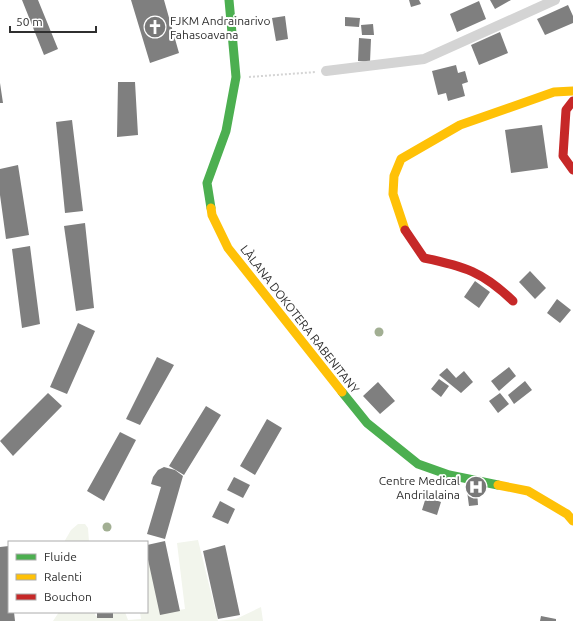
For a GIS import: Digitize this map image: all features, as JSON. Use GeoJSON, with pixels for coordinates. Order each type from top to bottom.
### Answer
{"type":"FeatureCollection","features":[{"type":"Feature","properties":{"kind":"street","name":"LÀLANA DOKOTERA RABENITANY"},"geometry":{"type":"LineString","coordinates":[[229,0],[236,78],[226,131],[207,183],[212,215],[228,248],[367,423],[418,464],[449,475],[528,492],[567,514],[573,521]]}},
{"type":"Feature","properties":{"kind":"street"},"geometry":{"type":"LineString","coordinates":[[326,71],[424,60],[555,0]]}},
{"type":"Feature","properties":{"kind":"street"},"geometry":{"type":"LineString","coordinates":[[513,301],[486,277],[466,267],[424,258],[403,226],[393,194],[394,176],[401,159],[460,124],[554,92],[573,90]]}},
{"type":"Feature","properties":{"kind":"street"},"geometry":{"type":"LineString","coordinates":[[573,101],[566,110],[563,156],[573,170]]}},
{"type":"Feature","properties":{"kind":"path"},"geometry":{"type":"LineString","coordinates":[[236,78],[326,71]]}},
{"type":"Feature","properties":{"kind":"shaded area"},"geometry":{"type":"Polygon","coordinates":[[[78,524],[85,524],[88,528],[89,541],[65,541],[71,530],[78,524]]]}},
{"type":"Feature","properties":{"kind":"shaded area"},"geometry":{"type":"Polygon","coordinates":[[[198,540],[218,621],[53,621],[58,613],[94,613],[96,616],[125,613],[128,620],[141,619],[140,613],[148,613],[148,559],[155,558],[165,612],[185,609],[177,543],[198,540]]]}},
{"type":"Feature","properties":{"kind":"shaded area"},"geometry":{"type":"Polygon","coordinates":[[[261,607],[263,621],[218,621],[236,619],[261,607]]]}},
{"type":"Feature","properties":{"kind":"building"},"geometry":{"type":"Polygon","coordinates":[[[22,0],[38,0],[58,49],[44,55],[22,0]]]}},
{"type":"Feature","properties":{"kind":"building","name":"FJKM Andrainarivo Fahasoavana"},"geometry":{"type":"Polygon","coordinates":[[[131,0],[164,0],[179,53],[150,63],[131,0]]]}},
{"type":"Feature","properties":{"kind":"building"},"geometry":{"type":"Polygon","coordinates":[[[409,0],[419,0],[421,4],[411,7],[409,0]]]}},
{"type":"Feature","properties":{"kind":"building"},"geometry":{"type":"Polygon","coordinates":[[[490,0],[511,0],[495,9],[490,0]]]}},
{"type":"Feature","properties":{"kind":"building"},"geometry":{"type":"Polygon","coordinates":[[[479,1],[486,19],[457,32],[450,14],[479,1]]]}},
{"type":"Feature","properties":{"kind":"building"},"geometry":{"type":"Polygon","coordinates":[[[568,5],[573,16],[573,23],[545,35],[537,19],[568,5]]]}},
{"type":"Feature","properties":{"kind":"building"},"geometry":{"type":"Polygon","coordinates":[[[285,16],[288,39],[276,41],[272,18],[285,16]]]}},
{"type":"Feature","properties":{"kind":"building"},"geometry":{"type":"Polygon","coordinates":[[[345,17],[360,18],[359,27],[345,26],[345,17]]]}},
{"type":"Feature","properties":{"kind":"building"},"geometry":{"type":"Polygon","coordinates":[[[373,24],[374,35],[362,35],[361,25],[373,24]]]}},
{"type":"Feature","properties":{"kind":"building"},"geometry":{"type":"Polygon","coordinates":[[[500,32],[508,53],[479,65],[471,45],[500,32]]]}},
{"type":"Feature","properties":{"kind":"building"},"geometry":{"type":"Polygon","coordinates":[[[359,38],[371,39],[370,62],[358,61],[359,38]]]}},
{"type":"Feature","properties":{"kind":"building"},"geometry":{"type":"Polygon","coordinates":[[[456,65],[458,73],[465,71],[468,82],[462,84],[465,96],[448,101],[446,93],[438,95],[432,71],[456,65]]]}},
{"type":"Feature","properties":{"kind":"building"},"geometry":{"type":"Polygon","coordinates":[[[118,82],[135,82],[138,135],[117,137],[118,82]]]}},
{"type":"Feature","properties":{"kind":"building"},"geometry":{"type":"Polygon","coordinates":[[[0,83],[3,103],[0,103],[0,83]]]}},
{"type":"Feature","properties":{"kind":"building"},"geometry":{"type":"Polygon","coordinates":[[[72,120],[83,211],[65,213],[56,122],[72,120]]]}},
{"type":"Feature","properties":{"kind":"building"},"geometry":{"type":"Polygon","coordinates":[[[542,125],[548,168],[511,173],[505,130],[542,125]]]}},
{"type":"Feature","properties":{"kind":"building"},"geometry":{"type":"Polygon","coordinates":[[[18,165],[29,235],[6,239],[0,195],[0,169],[18,165]]]}},
{"type":"Feature","properties":{"kind":"building"},"geometry":{"type":"Polygon","coordinates":[[[85,223],[94,308],[76,311],[64,226],[85,223]]]}},
{"type":"Feature","properties":{"kind":"building"},"geometry":{"type":"Polygon","coordinates":[[[30,246],[40,324],[22,328],[12,249],[30,246]]]}},
{"type":"Feature","properties":{"kind":"building"},"geometry":{"type":"Polygon","coordinates":[[[530,271],[546,288],[535,299],[519,282],[530,271]]]}},
{"type":"Feature","properties":{"kind":"building"},"geometry":{"type":"Polygon","coordinates":[[[475,281],[490,292],[479,308],[464,297],[475,281]]]}},
{"type":"Feature","properties":{"kind":"building"},"geometry":{"type":"Polygon","coordinates":[[[557,299],[571,310],[560,323],[547,313],[557,299]]]}},
{"type":"Feature","properties":{"kind":"building"},"geometry":{"type":"Polygon","coordinates":[[[78,323],[95,331],[67,394],[50,387],[78,323]]]}},
{"type":"Feature","properties":{"kind":"building"},"geometry":{"type":"Polygon","coordinates":[[[157,357],[174,365],[140,425],[126,419],[157,357]]]}},
{"type":"Feature","properties":{"kind":"building"},"geometry":{"type":"Polygon","coordinates":[[[509,367],[516,376],[499,391],[491,381],[509,367]]]}},
{"type":"Feature","properties":{"kind":"building"},"geometry":{"type":"Polygon","coordinates":[[[447,368],[456,378],[464,371],[473,382],[461,393],[439,375],[447,368]]]}},
{"type":"Feature","properties":{"kind":"building"},"geometry":{"type":"Polygon","coordinates":[[[439,379],[449,386],[441,397],[431,389],[439,379]]]}},
{"type":"Feature","properties":{"kind":"building"},"geometry":{"type":"Polygon","coordinates":[[[525,381],[532,390],[514,404],[508,395],[525,381]]]}},
{"type":"Feature","properties":{"kind":"building"},"geometry":{"type":"Polygon","coordinates":[[[378,382],[395,401],[380,414],[363,396],[378,382]]]}},
{"type":"Feature","properties":{"kind":"building"},"geometry":{"type":"Polygon","coordinates":[[[48,393],[62,406],[13,456],[0,441],[48,393]]]}},
{"type":"Feature","properties":{"kind":"building"},"geometry":{"type":"Polygon","coordinates":[[[500,393],[509,404],[498,413],[489,401],[500,393]]]}},
{"type":"Feature","properties":{"kind":"building"},"geometry":{"type":"Polygon","coordinates":[[[206,406],[221,415],[184,475],[169,466],[206,406]]]}},
{"type":"Feature","properties":{"kind":"building"},"geometry":{"type":"Polygon","coordinates":[[[267,419],[282,428],[255,475],[240,466],[267,419]]]}},
{"type":"Feature","properties":{"kind":"building"},"geometry":{"type":"Polygon","coordinates":[[[120,432],[136,440],[104,501],[87,491],[120,432]]]}},
{"type":"Feature","properties":{"kind":"building"},"geometry":{"type":"Polygon","coordinates":[[[164,467],[175,470],[183,476],[165,539],[147,534],[161,487],[151,484],[153,477],[158,470],[164,467]]]}},
{"type":"Feature","properties":{"kind":"building"},"geometry":{"type":"Polygon","coordinates":[[[234,477],[250,485],[243,498],[227,490],[234,477]]]}},
{"type":"Feature","properties":{"kind":"building"},"geometry":{"type":"Polygon","coordinates":[[[477,490],[478,505],[469,506],[467,491],[477,490]]]}},
{"type":"Feature","properties":{"kind":"building"},"geometry":{"type":"Polygon","coordinates":[[[426,497],[441,502],[437,515],[422,510],[426,497]]]}},
{"type":"Feature","properties":{"kind":"building"},"geometry":{"type":"Polygon","coordinates":[[[220,501],[235,509],[228,524],[212,517],[220,501]]]}},
{"type":"Feature","properties":{"kind":"building"},"geometry":{"type":"Polygon","coordinates":[[[165,541],[180,611],[160,615],[148,560],[148,545],[165,541]]]}},
{"type":"Feature","properties":{"kind":"building"},"geometry":{"type":"Polygon","coordinates":[[[225,545],[240,615],[218,619],[203,551],[225,545]]]}},
{"type":"Feature","properties":{"kind":"building"},"geometry":{"type":"Polygon","coordinates":[[[8,546],[8,613],[14,613],[15,621],[0,621],[0,547],[8,546]]]}},
{"type":"Feature","properties":{"kind":"building"},"geometry":{"type":"Polygon","coordinates":[[[97,613],[113,613],[113,618],[97,618],[97,613]]]}},
{"type":"Feature","properties":{"kind":"building"},"geometry":{"type":"Polygon","coordinates":[[[541,616],[556,619],[556,621],[540,621],[541,616]]]}},
{"type":"Feature","properties":{"kind":"traffic: fast"},"geometry":{"type":"LineString","coordinates":[[211,208],[207,183],[226,131],[236,77],[229,0]]}},
{"type":"Feature","properties":{"kind":"traffic: fast"},"geometry":{"type":"LineString","coordinates":[[342,392],[367,423],[418,464],[449,475],[498,485]]}},
{"type":"Feature","properties":{"kind":"traffic: slow"},"geometry":{"type":"LineString","coordinates":[[405,230],[393,194],[394,176],[401,159],[460,125],[554,92],[573,91]]}},
{"type":"Feature","properties":{"kind":"traffic: slow"},"geometry":{"type":"LineString","coordinates":[[211,208],[212,215],[228,248],[342,392]]}},
{"type":"Feature","properties":{"kind":"traffic: slow"},"geometry":{"type":"LineString","coordinates":[[498,485],[528,491],[567,514],[573,521]]}},
{"type":"Feature","properties":{"kind":"traffic: jam"},"geometry":{"type":"LineString","coordinates":[[573,101],[566,110],[563,156],[573,170]]}},
{"type":"Feature","properties":{"kind":"traffic: jam"},"geometry":{"type":"LineString","coordinates":[[405,230],[424,258],[462,267],[492,283],[513,301]]}},
{"type":"Feature","properties":{"kind":"place","name":"FJKM Andrainarivo Fahasoavana"},"geometry":{"type":"Point","coordinates":[155,27]}},
{"type":"Feature","properties":{"kind":"place","name":"Centre Medical Andrilalaina"},"geometry":{"type":"Point","coordinates":[476,487]}}]}
